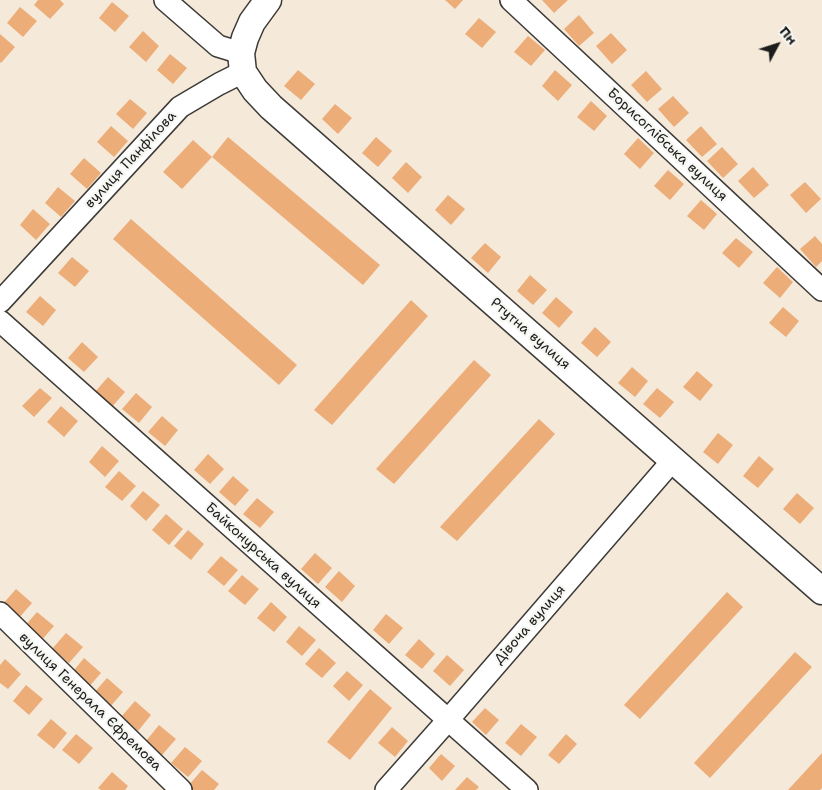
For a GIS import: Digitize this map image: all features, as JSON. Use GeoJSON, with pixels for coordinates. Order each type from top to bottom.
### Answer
{"type":"FeatureCollection","features":[{"type":"Feature","properties":{"kind":"main road"},"geometry":{"type":"LineString","coordinates":[[242,63],[245,38],[252,22],[266,1]]}},
{"type":"Feature","properties":{"kind":"main road","name":"Ртутна вулиця"},"geometry":{"type":"LineString","coordinates":[[242,63],[255,90],[271,107],[822,592]]}},
{"type":"Feature","properties":{"kind":"street"},"geometry":{"type":"LineString","coordinates":[[165,0],[218,46],[242,63]]}},
{"type":"Feature","properties":{"kind":"street","name":"Борисоглібська вулиця"},"geometry":{"type":"LineString","coordinates":[[511,0],[822,290]]}},
{"type":"Feature","properties":{"kind":"street","name":"вулиця Панфілова"},"geometry":{"type":"LineString","coordinates":[[0,302],[180,107],[219,84],[242,63]]}},
{"type":"Feature","properties":{"kind":"street","name":"Байконурська вулиця"},"geometry":{"type":"LineString","coordinates":[[0,321],[527,790]]}},
{"type":"Feature","properties":{"kind":"street","name":"Дівоча вулиця"},"geometry":{"type":"LineString","coordinates":[[386,790],[673,460]]}},
{"type":"Feature","properties":{"kind":"street","name":"вулиця Генерала Єфремова"},"geometry":{"type":"LineString","coordinates":[[0,613],[181,790]]}},
{"type":"Feature","properties":{"kind":"building"},"geometry":{"type":"Polygon","coordinates":[[[38,0],[60,0],[64,4],[50,19],[34,5],[38,0]]]}},
{"type":"Feature","properties":{"kind":"building"},"geometry":{"type":"Polygon","coordinates":[[[445,0],[463,0],[455,9],[445,0]]]}},
{"type":"Feature","properties":{"kind":"building"},"geometry":{"type":"Polygon","coordinates":[[[542,0],[568,0],[554,13],[542,0]]]}},
{"type":"Feature","properties":{"kind":"building"},"geometry":{"type":"Polygon","coordinates":[[[112,2],[129,16],[115,32],[99,18],[112,2]]]}},
{"type":"Feature","properties":{"kind":"building"},"geometry":{"type":"Polygon","coordinates":[[[20,7],[37,21],[23,37],[7,23],[20,7]]]}},
{"type":"Feature","properties":{"kind":"building"},"geometry":{"type":"Polygon","coordinates":[[[579,15],[594,33],[579,46],[564,29],[579,15]]]}},
{"type":"Feature","properties":{"kind":"building"},"geometry":{"type":"Polygon","coordinates":[[[479,18],[496,32],[482,48],[465,34],[479,18]]]}},
{"type":"Feature","properties":{"kind":"building"},"geometry":{"type":"Polygon","coordinates":[[[143,31],[159,46],[146,62],[129,47],[143,31]]]}},
{"type":"Feature","properties":{"kind":"building"},"geometry":{"type":"Polygon","coordinates":[[[611,33],[627,50],[612,64],[596,46],[611,33]]]}},
{"type":"Feature","properties":{"kind":"building"},"geometry":{"type":"Polygon","coordinates":[[[0,34],[15,47],[1,63],[0,62],[0,34]]]}},
{"type":"Feature","properties":{"kind":"building"},"geometry":{"type":"Polygon","coordinates":[[[528,36],[545,50],[531,66],[514,52],[528,36]]]}},
{"type":"Feature","properties":{"kind":"building"},"geometry":{"type":"Polygon","coordinates":[[[170,54],[187,68],[173,84],[157,70],[170,54]]]}},
{"type":"Feature","properties":{"kind":"building"},"geometry":{"type":"Polygon","coordinates":[[[298,70],[315,84],[301,100],[284,86],[298,70]]]}},
{"type":"Feature","properties":{"kind":"building"},"geometry":{"type":"Polygon","coordinates":[[[555,70],[572,85],[558,101],[542,86],[555,70]]]}},
{"type":"Feature","properties":{"kind":"building"},"geometry":{"type":"Polygon","coordinates":[[[646,71],[662,89],[647,102],[631,85],[646,71]]]}},
{"type":"Feature","properties":{"kind":"building"},"geometry":{"type":"Polygon","coordinates":[[[673,96],[689,113],[674,127],[658,109],[673,96]]]}},
{"type":"Feature","properties":{"kind":"building"},"geometry":{"type":"Polygon","coordinates":[[[130,99],[147,113],[133,129],[116,114],[130,99]]]}},
{"type":"Feature","properties":{"kind":"building"},"geometry":{"type":"Polygon","coordinates":[[[591,101],[607,116],[594,131],[577,117],[591,101]]]}},
{"type":"Feature","properties":{"kind":"building"},"geometry":{"type":"Polygon","coordinates":[[[335,104],[352,118],[338,134],[322,119],[335,104]]]}},
{"type":"Feature","properties":{"kind":"building"},"geometry":{"type":"Polygon","coordinates":[[[111,126],[128,141],[114,157],[97,142],[111,126]]]}},
{"type":"Feature","properties":{"kind":"building"},"geometry":{"type":"Polygon","coordinates":[[[701,126],[717,144],[702,157],[686,140],[701,126]]]}},
{"type":"Feature","properties":{"kind":"building"},"geometry":{"type":"Polygon","coordinates":[[[228,137],[380,265],[363,285],[212,157],[228,137]]]}},
{"type":"Feature","properties":{"kind":"building"},"geometry":{"type":"Polygon","coordinates":[[[376,137],[392,151],[378,167],[362,153],[376,137]]]}},
{"type":"Feature","properties":{"kind":"building"},"geometry":{"type":"Polygon","coordinates":[[[638,138],[654,153],[640,169],[624,154],[638,138]]]}},
{"type":"Feature","properties":{"kind":"building"},"geometry":{"type":"Polygon","coordinates":[[[193,140],[212,157],[182,189],[163,172],[193,140]]]}},
{"type":"Feature","properties":{"kind":"building"},"geometry":{"type":"Polygon","coordinates":[[[722,147],[738,164],[723,178],[707,161],[722,147]]]}},
{"type":"Feature","properties":{"kind":"building"},"geometry":{"type":"Polygon","coordinates":[[[84,158],[101,173],[87,189],[70,174],[84,158]]]}},
{"type":"Feature","properties":{"kind":"building"},"geometry":{"type":"Polygon","coordinates":[[[406,162],[422,177],[408,193],[392,178],[406,162]]]}},
{"type":"Feature","properties":{"kind":"building"},"geometry":{"type":"Polygon","coordinates":[[[753,167],[769,185],[754,198],[738,181],[753,167]]]}},
{"type":"Feature","properties":{"kind":"building"},"geometry":{"type":"Polygon","coordinates":[[[668,170],[684,184],[670,200],[654,186],[668,170]]]}},
{"type":"Feature","properties":{"kind":"building"},"geometry":{"type":"Polygon","coordinates":[[[805,182],[821,199],[806,213],[790,195],[805,182]]]}},
{"type":"Feature","properties":{"kind":"building"},"geometry":{"type":"Polygon","coordinates":[[[58,187],[75,201],[61,217],[45,203],[58,187]]]}},
{"type":"Feature","properties":{"kind":"building"},"geometry":{"type":"Polygon","coordinates":[[[448,195],[465,209],[451,225],[435,210],[448,195]]]}},
{"type":"Feature","properties":{"kind":"building"},"geometry":{"type":"Polygon","coordinates":[[[701,200],[717,214],[704,230],[687,216],[701,200]]]}},
{"type":"Feature","properties":{"kind":"building"},"geometry":{"type":"Polygon","coordinates":[[[33,209],[50,224],[36,240],[20,225],[33,209]]]}},
{"type":"Feature","properties":{"kind":"building"},"geometry":{"type":"Polygon","coordinates":[[[131,219],[297,365],[279,385],[113,239],[131,219]]]}},
{"type":"Feature","properties":{"kind":"building"},"geometry":{"type":"Polygon","coordinates":[[[815,236],[822,244],[822,261],[816,267],[800,249],[815,236]]]}},
{"type":"Feature","properties":{"kind":"building"},"geometry":{"type":"Polygon","coordinates":[[[736,238],[753,252],[739,268],[722,253],[736,238]]]}},
{"type":"Feature","properties":{"kind":"building"},"geometry":{"type":"Polygon","coordinates":[[[485,243],[501,257],[488,273],[471,258],[485,243]]]}},
{"type":"Feature","properties":{"kind":"building"},"geometry":{"type":"Polygon","coordinates":[[[72,257],[89,271],[75,287],[58,273],[72,257]]]}},
{"type":"Feature","properties":{"kind":"building"},"geometry":{"type":"Polygon","coordinates":[[[777,267],[793,282],[780,298],[763,283],[777,267]]]}},
{"type":"Feature","properties":{"kind":"building"},"geometry":{"type":"Polygon","coordinates":[[[530,275],[547,290],[533,305],[517,291],[530,275]]]}},
{"type":"Feature","properties":{"kind":"building"},"geometry":{"type":"Polygon","coordinates":[[[40,296],[56,310],[43,326],[26,312],[40,296]]]}},
{"type":"Feature","properties":{"kind":"building"},"geometry":{"type":"Polygon","coordinates":[[[556,297],[573,312],[559,328],[542,313],[556,297]]]}},
{"type":"Feature","properties":{"kind":"building"},"geometry":{"type":"Polygon","coordinates":[[[411,300],[428,316],[332,425],[314,410],[411,300]]]}},
{"type":"Feature","properties":{"kind":"building"},"geometry":{"type":"Polygon","coordinates":[[[783,307],[799,321],[786,337],[769,323],[783,307]]]}},
{"type":"Feature","properties":{"kind":"building"},"geometry":{"type":"Polygon","coordinates":[[[595,327],[611,342],[597,357],[581,343],[595,327]]]}},
{"type":"Feature","properties":{"kind":"building"},"geometry":{"type":"Polygon","coordinates":[[[82,342],[98,357],[84,372],[68,358],[82,342]]]}},
{"type":"Feature","properties":{"kind":"building"},"geometry":{"type":"Polygon","coordinates":[[[474,360],[491,375],[394,484],[376,469],[474,360]]]}},
{"type":"Feature","properties":{"kind":"building"},"geometry":{"type":"Polygon","coordinates":[[[632,367],[648,381],[635,397],[618,383],[632,367]]]}},
{"type":"Feature","properties":{"kind":"building"},"geometry":{"type":"Polygon","coordinates":[[[697,371],[713,385],[700,401],[683,387],[697,371]]]}},
{"type":"Feature","properties":{"kind":"building"},"geometry":{"type":"Polygon","coordinates":[[[108,377],[125,392],[111,408],[94,393],[108,377]]]}},
{"type":"Feature","properties":{"kind":"building"},"geometry":{"type":"Polygon","coordinates":[[[40,388],[52,398],[34,417],[22,406],[40,388]]]}},
{"type":"Feature","properties":{"kind":"building"},"geometry":{"type":"Polygon","coordinates":[[[657,388],[674,402],[660,418],[643,404],[657,388]]]}},
{"type":"Feature","properties":{"kind":"building"},"geometry":{"type":"Polygon","coordinates":[[[136,393],[152,407],[139,423],[122,409],[136,393]]]}},
{"type":"Feature","properties":{"kind":"building"},"geometry":{"type":"Polygon","coordinates":[[[61,406],[78,421],[64,437],[47,422],[61,406]]]}},
{"type":"Feature","properties":{"kind":"building"},"geometry":{"type":"Polygon","coordinates":[[[162,416],[178,430],[165,446],[148,432],[162,416]]]}},
{"type":"Feature","properties":{"kind":"building"},"geometry":{"type":"Polygon","coordinates":[[[539,419],[555,434],[457,541],[440,527],[539,419]]]}},
{"type":"Feature","properties":{"kind":"building"},"geometry":{"type":"Polygon","coordinates":[[[718,433],[733,445],[718,464],[703,452],[718,433]]]}},
{"type":"Feature","properties":{"kind":"building"},"geometry":{"type":"Polygon","coordinates":[[[102,446],[119,461],[105,477],[89,462],[102,446]]]}},
{"type":"Feature","properties":{"kind":"building"},"geometry":{"type":"Polygon","coordinates":[[[208,454],[224,469],[210,484],[194,470],[208,454]]]}},
{"type":"Feature","properties":{"kind":"building"},"geometry":{"type":"Polygon","coordinates":[[[759,456],[774,469],[758,488],[743,476],[759,456]]]}},
{"type":"Feature","properties":{"kind":"building"},"geometry":{"type":"Polygon","coordinates":[[[119,471],[136,486],[122,501],[105,487],[119,471]]]}},
{"type":"Feature","properties":{"kind":"building"},"geometry":{"type":"Polygon","coordinates":[[[233,476],[249,490],[235,506],[219,492],[233,476]]]}},
{"type":"Feature","properties":{"kind":"building"},"geometry":{"type":"Polygon","coordinates":[[[143,491],[160,505],[146,521],[130,506],[143,491]]]}},
{"type":"Feature","properties":{"kind":"building"},"geometry":{"type":"Polygon","coordinates":[[[797,493],[814,508],[800,524],[783,509],[797,493]]]}},
{"type":"Feature","properties":{"kind":"building"},"geometry":{"type":"Polygon","coordinates":[[[257,498],[274,512],[260,528],[243,514],[257,498]]]}},
{"type":"Feature","properties":{"kind":"building"},"geometry":{"type":"Polygon","coordinates":[[[166,514],[183,529],[169,545],[152,530],[166,514]]]}},
{"type":"Feature","properties":{"kind":"building"},"geometry":{"type":"Polygon","coordinates":[[[188,530],[204,544],[191,560],[174,546],[188,530]]]}},
{"type":"Feature","properties":{"kind":"building"},"geometry":{"type":"Polygon","coordinates":[[[315,553],[332,568],[318,584],[301,569],[315,553]]]}},
{"type":"Feature","properties":{"kind":"building"},"geometry":{"type":"Polygon","coordinates":[[[221,556],[238,570],[224,586],[207,572],[221,556]]]}},
{"type":"Feature","properties":{"kind":"building"},"geometry":{"type":"Polygon","coordinates":[[[339,571],[355,586],[342,602],[325,587],[339,571]]]}},
{"type":"Feature","properties":{"kind":"building"},"geometry":{"type":"Polygon","coordinates":[[[242,575],[259,589],[245,605],[228,591],[242,575]]]}},
{"type":"Feature","properties":{"kind":"building"},"geometry":{"type":"Polygon","coordinates":[[[16,589],[32,603],[18,619],[2,605],[16,589]]]}},
{"type":"Feature","properties":{"kind":"building"},"geometry":{"type":"Polygon","coordinates":[[[727,592],[743,607],[640,719],[624,705],[727,592]]]}},
{"type":"Feature","properties":{"kind":"building"},"geometry":{"type":"Polygon","coordinates":[[[271,602],[287,617],[274,632],[257,618],[271,602]]]}},
{"type":"Feature","properties":{"kind":"building"},"geometry":{"type":"Polygon","coordinates":[[[37,612],[54,626],[40,642],[24,627],[37,612]]]}},
{"type":"Feature","properties":{"kind":"building"},"geometry":{"type":"Polygon","coordinates":[[[386,614],[403,628],[389,644],[373,630],[386,614]]]}},
{"type":"Feature","properties":{"kind":"building"},"geometry":{"type":"Polygon","coordinates":[[[299,626],[316,640],[302,656],[286,642],[299,626]]]}},
{"type":"Feature","properties":{"kind":"building"},"geometry":{"type":"Polygon","coordinates":[[[66,633],[83,647],[69,663],[52,649],[66,633]]]}},
{"type":"Feature","properties":{"kind":"building"},"geometry":{"type":"Polygon","coordinates":[[[419,639],[435,654],[422,669],[405,655],[419,639]]]}},
{"type":"Feature","properties":{"kind":"building"},"geometry":{"type":"Polygon","coordinates":[[[319,648],[336,663],[322,678],[305,664],[319,648]]]}},
{"type":"Feature","properties":{"kind":"building"},"geometry":{"type":"Polygon","coordinates":[[[795,652],[812,667],[710,778],[694,763],[795,652]]]}},
{"type":"Feature","properties":{"kind":"building"},"geometry":{"type":"Polygon","coordinates":[[[447,655],[464,670],[450,686],[433,671],[447,655]]]}},
{"type":"Feature","properties":{"kind":"building"},"geometry":{"type":"Polygon","coordinates":[[[84,658],[101,673],[87,689],[71,674],[84,658]]]}},
{"type":"Feature","properties":{"kind":"building"},"geometry":{"type":"Polygon","coordinates":[[[5,659],[21,674],[8,689],[0,683],[0,665],[5,659]]]}},
{"type":"Feature","properties":{"kind":"building"},"geometry":{"type":"Polygon","coordinates":[[[347,671],[363,685],[349,701],[333,686],[347,671]]]}},
{"type":"Feature","properties":{"kind":"building"},"geometry":{"type":"Polygon","coordinates":[[[107,678],[123,692],[109,708],[93,694],[107,678]]]}},
{"type":"Feature","properties":{"kind":"building"},"geometry":{"type":"Polygon","coordinates":[[[26,685],[43,699],[29,715],[13,701],[26,685]]]}},
{"type":"Feature","properties":{"kind":"building"},"geometry":{"type":"Polygon","coordinates":[[[370,689],[392,708],[350,760],[327,742],[370,689]]]}},
{"type":"Feature","properties":{"kind":"building"},"geometry":{"type":"Polygon","coordinates":[[[135,701],[151,715],[138,731],[121,717],[135,701]]]}},
{"type":"Feature","properties":{"kind":"building"},"geometry":{"type":"Polygon","coordinates":[[[485,708],[499,720],[486,735],[472,722],[485,708]]]}},
{"type":"Feature","properties":{"kind":"building"},"geometry":{"type":"Polygon","coordinates":[[[51,719],[67,733],[54,749],[37,735],[51,719]]]}},
{"type":"Feature","properties":{"kind":"building"},"geometry":{"type":"Polygon","coordinates":[[[521,724],[537,737],[521,756],[505,743],[521,724]]]}},
{"type":"Feature","properties":{"kind":"building"},"geometry":{"type":"Polygon","coordinates":[[[159,725],[176,739],[162,755],[146,741],[159,725]]]}},
{"type":"Feature","properties":{"kind":"building"},"geometry":{"type":"Polygon","coordinates":[[[392,727],[408,741],[395,757],[378,743],[392,727]]]}},
{"type":"Feature","properties":{"kind":"building"},"geometry":{"type":"Polygon","coordinates":[[[76,734],[93,748],[79,764],[62,750],[76,734]]]}},
{"type":"Feature","properties":{"kind":"building"},"geometry":{"type":"Polygon","coordinates":[[[566,734],[577,744],[559,764],[548,755],[566,734]]]}},
{"type":"Feature","properties":{"kind":"building"},"geometry":{"type":"Polygon","coordinates":[[[185,747],[202,761],[188,777],[171,763],[185,747]]]}},
{"type":"Feature","properties":{"kind":"building"},"geometry":{"type":"Polygon","coordinates":[[[822,753],[822,788],[820,790],[788,790],[822,753]]]}},
{"type":"Feature","properties":{"kind":"building"},"geometry":{"type":"Polygon","coordinates":[[[441,754],[455,766],[442,781],[429,768],[441,754]]]}},
{"type":"Feature","properties":{"kind":"building"},"geometry":{"type":"Polygon","coordinates":[[[202,770],[219,784],[214,790],[193,790],[188,786],[202,770]]]}},
{"type":"Feature","properties":{"kind":"building"},"geometry":{"type":"Polygon","coordinates":[[[112,772],[128,786],[125,790],[101,790],[98,788],[112,772]]]}},
{"type":"Feature","properties":{"kind":"building"},"geometry":{"type":"Polygon","coordinates":[[[467,777],[479,787],[476,790],[455,790],[467,777]]]}}]}
